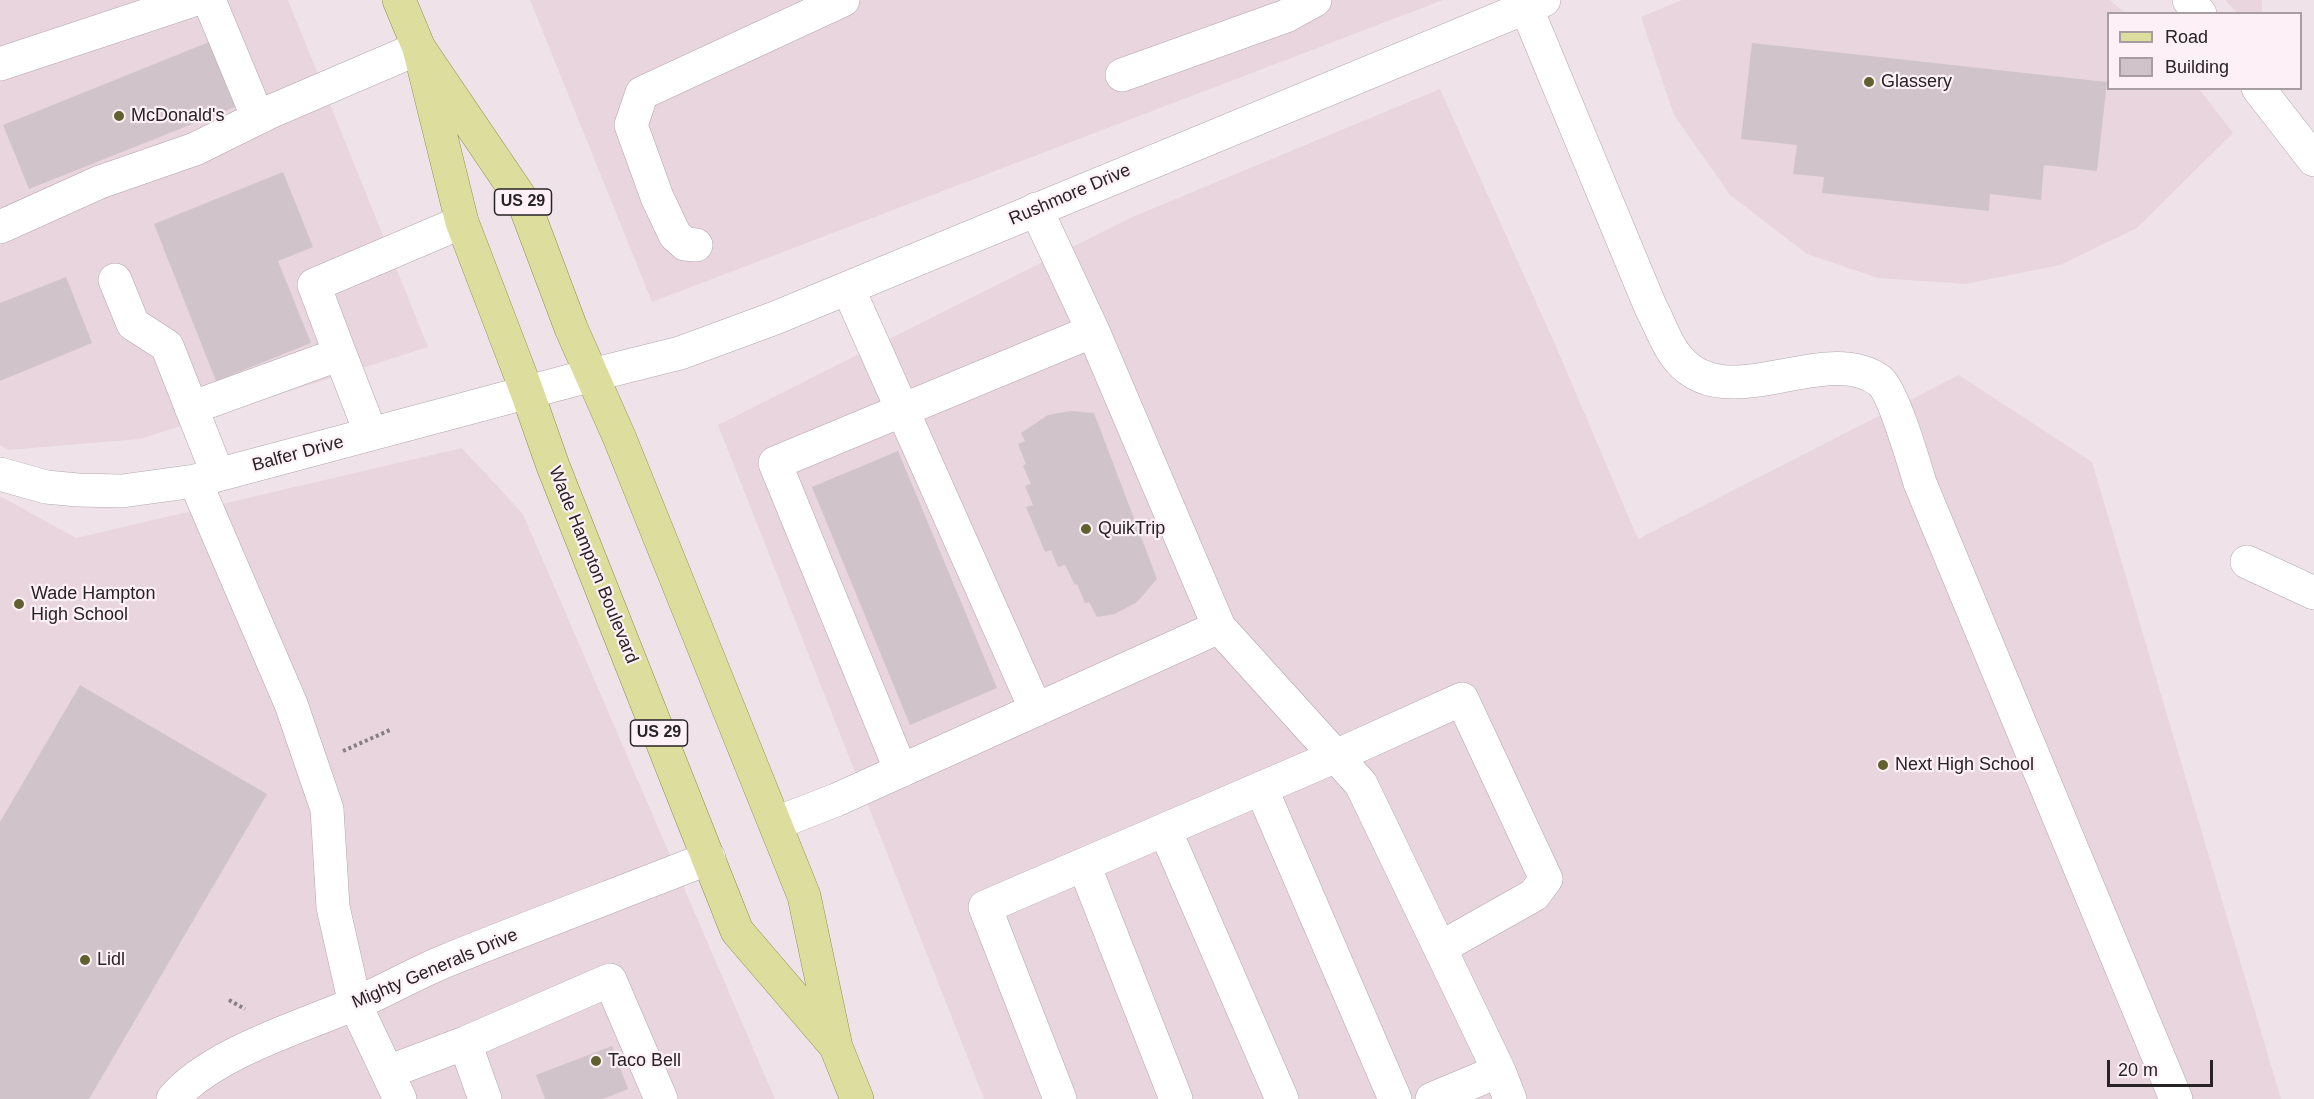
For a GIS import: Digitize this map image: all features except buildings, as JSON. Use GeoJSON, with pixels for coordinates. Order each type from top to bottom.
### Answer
{"type":"FeatureCollection","features":[{"type":"Feature","properties":{"kind":"main road","name":"Wade Hampton Boulevard"},"geometry":{"type":"LineString","coordinates":[[399,0],[419,48],[462,222],[554,466],[737,931],[836,1047]]}},
{"type":"Feature","properties":{"kind":"main road","name":"Wade Hampton Boulevard"},"geometry":{"type":"LineString","coordinates":[[419,48],[524,203],[571,328],[620,439],[804,896],[836,1047],[858,1099]]}},
{"type":"Feature","properties":{"kind":"street"},"geometry":{"type":"LineString","coordinates":[[0,64],[193,0]]}},
{"type":"Feature","properties":{"kind":"street"},"geometry":{"type":"LineString","coordinates":[[209,0],[258,118]]}},
{"type":"Feature","properties":{"kind":"street"},"geometry":{"type":"LineString","coordinates":[[696,244],[685,244],[675,235],[657,196],[631,125],[642,93],[843,0]]}},
{"type":"Feature","properties":{"kind":"street"},"geometry":{"type":"LineString","coordinates":[[1122,75],[1286,16],[1315,0]]}},
{"type":"Feature","properties":{"kind":"street"},"geometry":{"type":"LineString","coordinates":[[2189,0],[2198,12]]}},
{"type":"Feature","properties":{"kind":"street"},"geometry":{"type":"LineString","coordinates":[[1535,4],[1652,308],[1674,354],[1693,372],[1721,383],[1856,369],[1881,382],[1901,424],[1924,494],[2176,1099]]}},
{"type":"Feature","properties":{"kind":"street","name":"Rushmore Drive"},"geometry":{"type":"LineString","coordinates":[[592,375],[680,353],[848,288],[1535,4]]}},
{"type":"Feature","properties":{"kind":"street"},"geometry":{"type":"LineString","coordinates":[[0,227],[99,182],[195,149],[258,118],[419,48]]}},
{"type":"Feature","properties":{"kind":"street"},"geometry":{"type":"LineString","coordinates":[[2260,90],[2314,160]]}},
{"type":"Feature","properties":{"kind":"street"},"geometry":{"type":"LineString","coordinates":[[1036,209],[1093,331],[1219,627],[1361,784],[1504,1085],[1432,1099]]}},
{"type":"Feature","properties":{"kind":"street"},"geometry":{"type":"LineString","coordinates":[[371,434],[314,285],[462,222]]}},
{"type":"Feature","properties":{"kind":"street"},"geometry":{"type":"LineString","coordinates":[[115,280],[133,324],[167,346],[191,408],[206,478],[291,704],[327,809],[333,907],[355,1004],[394,1086],[465,1043],[610,980],[661,1099]]}},
{"type":"Feature","properties":{"kind":"street"},"geometry":{"type":"LineString","coordinates":[[848,288],[1036,710]]}},
{"type":"Feature","properties":{"kind":"street"},"geometry":{"type":"LineString","coordinates":[[901,771],[775,463],[1093,331]]}},
{"type":"Feature","properties":{"kind":"street"},"geometry":{"type":"LineString","coordinates":[[191,408],[340,354]]}},
{"type":"Feature","properties":{"kind":"street","name":"Balfer Drive"},"geometry":{"type":"LineString","coordinates":[[0,474],[46,487],[78,490],[122,490],[206,478],[592,375]]}},
{"type":"Feature","properties":{"kind":"street"},"geometry":{"type":"LineString","coordinates":[[2247,562],[2314,593]]}},
{"type":"Feature","properties":{"kind":"street"},"geometry":{"type":"LineString","coordinates":[[775,821],[787,819],[836,800],[1219,627]]}},
{"type":"Feature","properties":{"kind":"street"},"geometry":{"type":"LineString","coordinates":[[1060,1099],[985,907],[1336,756],[1462,699],[1546,879],[1534,895],[1440,948]]}},
{"type":"Feature","properties":{"kind":"street"},"geometry":{"type":"LineString","coordinates":[[1261,788],[1395,1099]]}},
{"type":"Feature","properties":{"kind":"street"},"geometry":{"type":"LineString","coordinates":[[1165,830],[1282,1099]]}},
{"type":"Feature","properties":{"kind":"street","name":"Mighty Generals Drive"},"geometry":{"type":"LineString","coordinates":[[173,1099],[184,1085],[236,1054],[355,1004],[441,963],[709,858]]}},
{"type":"Feature","properties":{"kind":"street"},"geometry":{"type":"LineString","coordinates":[[1084,865],[1176,1099]]}},
{"type":"Feature","properties":{"kind":"street"},"geometry":{"type":"LineString","coordinates":[[465,1043],[485,1099]]}},
{"type":"Feature","properties":{"kind":"path"},"geometry":{"type":"LineString","coordinates":[[340,752],[390,730]]}},
{"type":"Feature","properties":{"kind":"path"},"geometry":{"type":"LineString","coordinates":[[229,1000],[251,1013]]}},
{"type":"Feature","properties":{"kind":"shaded area"},"geometry":{"type":"Polygon","coordinates":[[[0,0],[288,0],[428,347],[140,439],[8,450],[0,445],[0,0]]]}},
{"type":"Feature","properties":{"kind":"shaded area"},"geometry":{"type":"Polygon","coordinates":[[[530,0],[1443,0],[652,302],[530,0]]]}},
{"type":"Feature","properties":{"kind":"shaded area"},"geometry":{"type":"Polygon","coordinates":[[[1682,0],[2110,0],[2124,12],[2107,12],[2107,90],[2200,90],[2233,133],[2137,228],[2060,265],[1966,284],[1878,278],[1807,254],[1730,195],[1674,115],[1641,17],[1682,0]]]}},
{"type":"Feature","properties":{"kind":"shaded area"},"geometry":{"type":"Polygon","coordinates":[[[2225,0],[2262,0],[2262,12],[2236,12],[2225,0]]]}},
{"type":"Feature","properties":{"kind":"shaded area"},"geometry":{"type":"Polygon","coordinates":[[[1440,89],[1555,344],[1638,539],[1959,375],[2092,462],[2281,1099],[984,1099],[718,425],[1130,218],[1440,89]]]}},
{"type":"Feature","properties":{"kind":"shaded area"},"geometry":{"type":"Polygon","coordinates":[[[462,448],[523,514],[775,1099],[0,1099],[0,496],[76,538],[462,448]]]}},
{"type":"Feature","properties":{"kind":"place","name":"Glassery"},"geometry":{"type":"Point","coordinates":[1869,82]}},
{"type":"Feature","properties":{"kind":"place","name":"McDonald's"},"geometry":{"type":"Point","coordinates":[119,116]}},
{"type":"Feature","properties":{"kind":"place","name":"QuikTrip"},"geometry":{"type":"Point","coordinates":[1086,529]}},
{"type":"Feature","properties":{"kind":"place","name":"Wade Hampton High School"},"geometry":{"type":"Point","coordinates":[19,604]}},
{"type":"Feature","properties":{"kind":"place","name":"Next High School"},"geometry":{"type":"Point","coordinates":[1883,765]}},
{"type":"Feature","properties":{"kind":"place","name":"Lidl"},"geometry":{"type":"Point","coordinates":[85,960]}},
{"type":"Feature","properties":{"kind":"place","name":"Taco Bell"},"geometry":{"type":"Point","coordinates":[596,1061]}}]}
